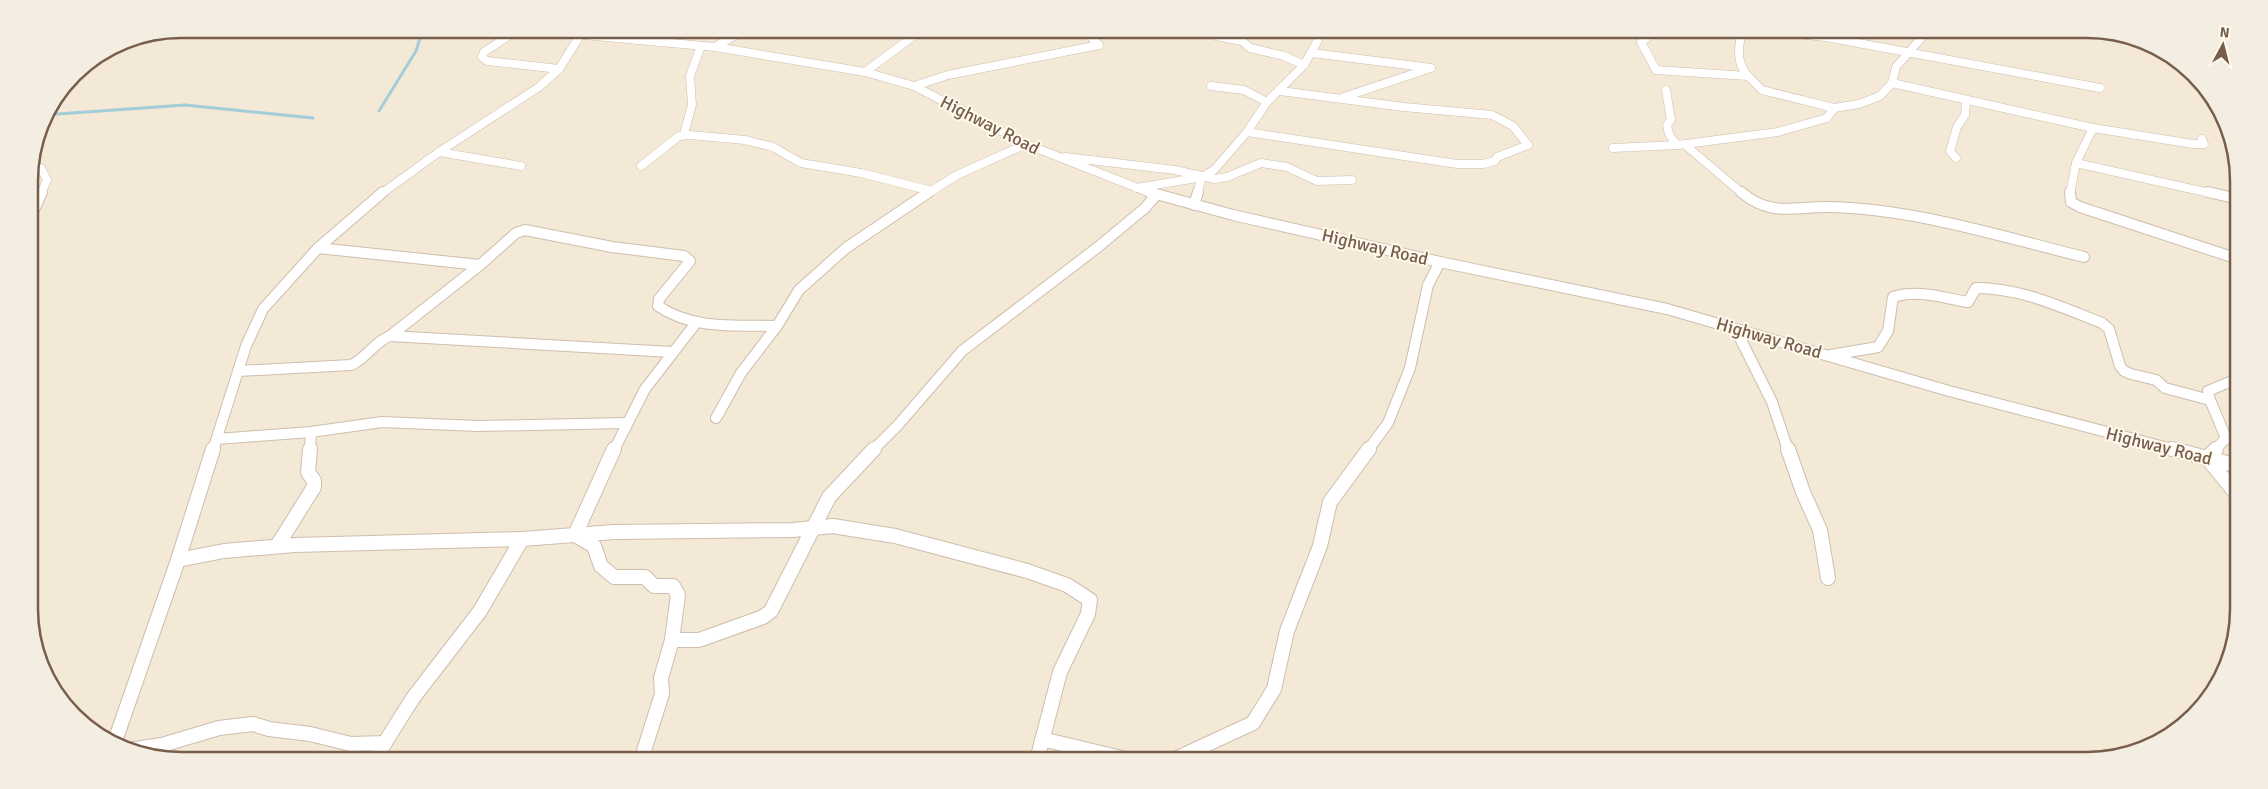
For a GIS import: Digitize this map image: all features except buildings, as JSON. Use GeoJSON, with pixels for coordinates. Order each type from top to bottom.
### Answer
{"type":"FeatureCollection","features":[{"type":"Feature","properties":{"kind":"street"},"geometry":{"type":"LineString","coordinates":[[505,38],[484,52],[482,57],[487,61],[559,69]]}},
{"type":"Feature","properties":{"kind":"street"},"geometry":{"type":"LineString","coordinates":[[117,736],[178,560],[246,346],[264,309],[318,248],[375,198],[439,152],[539,87],[559,69],[578,38]]}},
{"type":"Feature","properties":{"kind":"street","name":"Highway Road"},"geometry":{"type":"LineString","coordinates":[[627,38],[715,47],[865,72],[914,86],[1026,144],[1055,157],[1156,195],[1440,262],[1667,309],[1949,391],[2230,464]]}},
{"type":"Feature","properties":{"kind":"street"},"geometry":{"type":"LineString","coordinates":[[715,47],[730,38]]}},
{"type":"Feature","properties":{"kind":"street"},"geometry":{"type":"LineString","coordinates":[[865,72],[911,38]]}},
{"type":"Feature","properties":{"kind":"street"},"geometry":{"type":"LineString","coordinates":[[914,86],[948,75],[1099,45],[1093,38]]}},
{"type":"Feature","properties":{"kind":"street"},"geometry":{"type":"LineString","coordinates":[[1225,38],[1242,42],[1250,48],[1284,56],[1304,65]]}},
{"type":"Feature","properties":{"kind":"street"},"geometry":{"type":"LineString","coordinates":[[1194,205],[1202,177],[1214,170],[1247,132],[1267,102],[1304,65],[1312,53],[1318,38]]}},
{"type":"Feature","properties":{"kind":"street"},"geometry":{"type":"LineString","coordinates":[[1647,38],[1641,42],[1656,70],[1748,76]]}},
{"type":"Feature","properties":{"kind":"street"},"geometry":{"type":"LineString","coordinates":[[1740,38],[1736,56],[1743,72],[1762,90],[1834,108],[1858,104],[1880,96],[1892,83],[1896,67],[1921,38]]}},
{"type":"Feature","properties":{"kind":"street"},"geometry":{"type":"LineString","coordinates":[[1832,38],[2100,88]]}},
{"type":"Feature","properties":{"kind":"street"},"geometry":{"type":"LineString","coordinates":[[641,166],[684,134],[692,105],[690,76],[701,46]]}},
{"type":"Feature","properties":{"kind":"street"},"geometry":{"type":"LineString","coordinates":[[1312,53],[1431,68],[1339,99]]}},
{"type":"Feature","properties":{"kind":"street"},"geometry":{"type":"LineString","coordinates":[[1892,83],[1966,102],[2092,128],[2193,144],[2204,144],[2202,139]]}},
{"type":"Feature","properties":{"kind":"street"},"geometry":{"type":"LineString","coordinates":[[1211,86],[1244,90],[1267,102]]}},
{"type":"Feature","properties":{"kind":"street"},"geometry":{"type":"LineString","coordinates":[[1666,90],[1671,120],[1667,125],[1672,141],[1681,145],[1750,200],[1766,208],[1777,210],[1837,207],[1890,213],[1959,226],[2084,257]]}},
{"type":"Feature","properties":{"kind":"street"},"geometry":{"type":"LineString","coordinates":[[1247,132],[1302,142],[1470,165],[1491,162],[1496,160],[1497,157],[1527,148],[1528,145],[1510,122],[1504,118],[1280,91]]}},
{"type":"Feature","properties":{"kind":"street"},"geometry":{"type":"LineString","coordinates":[[1956,158],[1950,151],[1957,127],[1965,115],[1966,102]]}},
{"type":"Feature","properties":{"kind":"street"},"geometry":{"type":"LineString","coordinates":[[1613,148],[1681,145],[1778,132],[1827,118],[1834,108]]}},
{"type":"Feature","properties":{"kind":"street"},"geometry":{"type":"LineString","coordinates":[[2092,128],[2076,163],[2069,197],[2071,202],[2080,207],[2230,256]]}},
{"type":"Feature","properties":{"kind":"street"},"geometry":{"type":"LineString","coordinates":[[684,134],[745,140],[773,147],[801,163],[861,173],[932,191]]}},
{"type":"Feature","properties":{"kind":"street"},"geometry":{"type":"LineString","coordinates":[[716,418],[741,373],[777,326],[799,290],[805,284],[860,238],[957,175],[1026,144]]}},
{"type":"Feature","properties":{"kind":"street"},"geometry":{"type":"LineString","coordinates":[[439,152],[520,166]]}},
{"type":"Feature","properties":{"kind":"street"},"geometry":{"type":"LineString","coordinates":[[1055,157],[1086,158],[1175,170],[1202,177]]}},
{"type":"Feature","properties":{"kind":"street"},"geometry":{"type":"LineString","coordinates":[[1135,188],[1202,177],[1227,177],[1252,165],[1261,163],[1287,167],[1316,181],[1352,180]]}},
{"type":"Feature","properties":{"kind":"street"},"geometry":{"type":"LineString","coordinates":[[2076,163],[2230,197]]}},
{"type":"Feature","properties":{"kind":"street"},"geometry":{"type":"LineString","coordinates":[[38,167],[41,168],[47,180],[38,201]]}},
{"type":"Feature","properties":{"kind":"street"},"geometry":{"type":"LineString","coordinates":[[672,640],[699,640],[763,617],[771,611],[829,498],[852,471],[898,425],[962,351],[1098,247],[1145,208],[1156,195]]}},
{"type":"Feature","properties":{"kind":"street"},"geometry":{"type":"LineString","coordinates":[[238,371],[351,365],[358,362],[384,338],[390,336],[480,265],[516,233],[525,230],[612,247],[684,256],[690,261],[668,285],[659,299],[658,306],[664,312],[696,323],[777,326]]}},
{"type":"Feature","properties":{"kind":"street"},"geometry":{"type":"LineString","coordinates":[[318,248],[480,265]]}},
{"type":"Feature","properties":{"kind":"street"},"geometry":{"type":"LineString","coordinates":[[1191,751],[1254,722],[1274,688],[1287,630],[1308,581],[1320,546],[1330,502],[1388,423],[1410,368],[1428,285],[1440,262]]}},
{"type":"Feature","properties":{"kind":"street"},"geometry":{"type":"LineString","coordinates":[[1829,356],[1878,347],[1888,331],[1893,297],[1899,294],[1909,293],[1968,302],[1976,288],[1989,287],[2010,290],[2102,323],[2109,329],[2120,366],[2124,371],[2156,380],[2165,388],[2210,400]]}},
{"type":"Feature","properties":{"kind":"street"},"geometry":{"type":"LineString","coordinates":[[575,535],[626,423],[645,389],[696,323]]}},
{"type":"Feature","properties":{"kind":"street"},"geometry":{"type":"LineString","coordinates":[[1743,330],[1740,338],[1772,402],[1803,492],[1820,530],[1828,578]]}},
{"type":"Feature","properties":{"kind":"street"},"geometry":{"type":"LineString","coordinates":[[390,336],[672,352]]}},
{"type":"Feature","properties":{"kind":"street"},"geometry":{"type":"LineString","coordinates":[[2226,438],[2208,391],[2230,381]]}},
{"type":"Feature","properties":{"kind":"street"},"geometry":{"type":"LineString","coordinates":[[217,439],[311,432],[382,422],[478,426],[626,423]]}},
{"type":"Feature","properties":{"kind":"street"},"geometry":{"type":"LineString","coordinates":[[277,546],[314,487],[314,481],[308,472],[311,432]]}},
{"type":"Feature","properties":{"kind":"street"},"geometry":{"type":"LineString","coordinates":[[2226,438],[2207,458],[2230,486]]}},
{"type":"Feature","properties":{"kind":"street"},"geometry":{"type":"LineString","coordinates":[[2226,438],[2230,439]]}},
{"type":"Feature","properties":{"kind":"street"},"geometry":{"type":"LineString","coordinates":[[178,560],[224,551],[277,546],[522,539],[614,532],[793,530],[814,527],[839,527],[916,541],[1021,570],[1076,589],[1090,600],[1088,614],[1060,672],[1040,752]]}},
{"type":"Feature","properties":{"kind":"street"},"geometry":{"type":"LineString","coordinates":[[575,535],[594,546],[601,566],[614,577],[645,577],[654,586],[673,586],[678,595],[672,640],[661,678],[662,694],[644,752]]}},
{"type":"Feature","properties":{"kind":"street"},"geometry":{"type":"LineString","coordinates":[[379,752],[413,698],[480,611],[522,539]]}},
{"type":"Feature","properties":{"kind":"street"},"geometry":{"type":"LineString","coordinates":[[146,747],[162,745],[219,728],[253,724],[269,729],[310,734],[351,744],[385,743]]}},
{"type":"Feature","properties":{"kind":"street"},"geometry":{"type":"LineString","coordinates":[[1042,740],[1093,752]]}},
{"type":"Feature","properties":{"kind":"shaded area"},"geometry":{"type":"Polygon","coordinates":[[[171,38],[2088,38],[2125,42],[2159,57],[2189,79],[2211,109],[2220,126],[2228,152],[2230,171],[2230,609],[2226,646],[2220,663],[2206,688],[2195,703],[2175,722],[2142,741],[2125,747],[2097,751],[180,752],[143,747],[109,732],[79,710],[57,680],[48,663],[40,637],[38,618],[38,171],[42,143],[52,117],[67,93],[86,73],[126,48],[152,40],[171,38]]]}},
{"type":"Feature","properties":{"kind":"waterway"},"geometry":{"type":"LineString","coordinates":[[379,111],[416,51],[420,38]]}},
{"type":"Feature","properties":{"kind":"waterway"},"geometry":{"type":"LineString","coordinates":[[54,114],[185,105],[313,118]]}}]}
